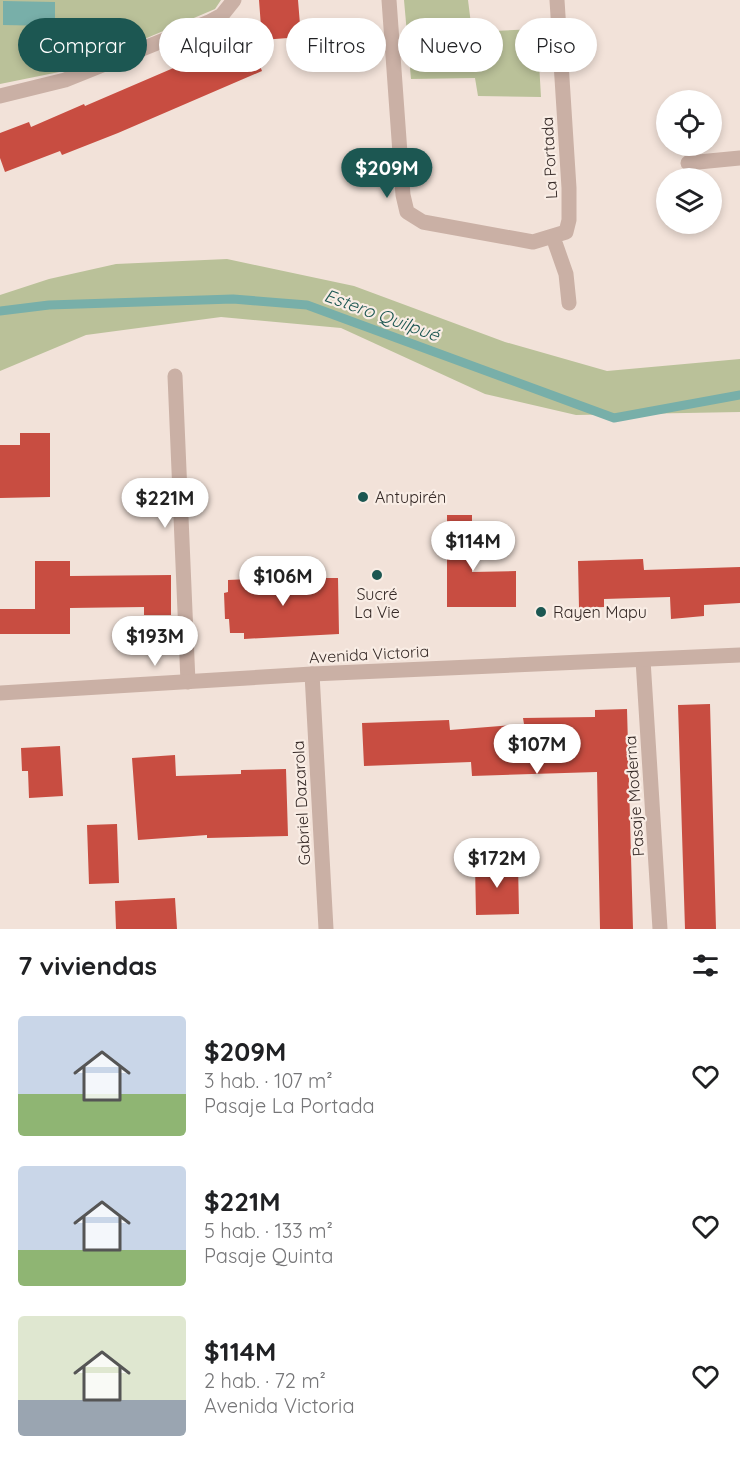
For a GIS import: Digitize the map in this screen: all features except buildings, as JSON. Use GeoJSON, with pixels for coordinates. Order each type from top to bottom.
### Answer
{"type":"FeatureCollection","features":[{"type":"Feature","properties":{"kind":"street"},"geometry":{"type":"LineString","coordinates":[[0,96],[65,80],[208,22],[222,15],[234,0]]}},
{"type":"Feature","properties":{"kind":"street"},"geometry":{"type":"LineString","coordinates":[[389,0],[403,195],[407,212],[423,222],[533,242],[553,237],[566,274],[569,303]]}},
{"type":"Feature","properties":{"kind":"street","name":"La Portada"},"geometry":{"type":"LineString","coordinates":[[553,237],[566,232],[569,220],[557,0]]}},
{"type":"Feature","properties":{"kind":"street"},"geometry":{"type":"LineString","coordinates":[[688,163],[740,158]]}},
{"type":"Feature","properties":{"kind":"street"},"geometry":{"type":"LineString","coordinates":[[175,376],[188,682]]}},
{"type":"Feature","properties":{"kind":"street","name":"Avenida Victoria"},"geometry":{"type":"LineString","coordinates":[[0,693],[312,674],[740,655]]}},
{"type":"Feature","properties":{"kind":"street","name":"Pasaje Moderna"},"geometry":{"type":"LineString","coordinates":[[643,660],[660,929]]}},
{"type":"Feature","properties":{"kind":"street","name":"Gabriel Dazarola"},"geometry":{"type":"LineString","coordinates":[[312,674],[326,929]]}},
{"type":"Feature","properties":{"kind":"green space"},"geometry":{"type":"Polygon","coordinates":[[[0,0],[221,0],[215,9],[194,18],[159,18],[159,33],[147,38],[147,18],[18,18],[18,72],[59,72],[0,84],[0,0]]]}},
{"type":"Feature","properties":{"kind":"green space"},"geometry":{"type":"Polygon","coordinates":[[[404,0],[468,0],[470,18],[406,18],[404,0]]]}},
{"type":"Feature","properties":{"kind":"green space"},"geometry":{"type":"Polygon","coordinates":[[[515,30],[515,72],[540,72],[541,97],[478,96],[475,78],[411,79],[410,72],[503,72],[503,31],[515,30]]]}},
{"type":"Feature","properties":{"kind":"green space"},"geometry":{"type":"Polygon","coordinates":[[[227,259],[354,286],[505,342],[607,371],[740,359],[740,412],[576,415],[485,394],[341,328],[221,317],[86,335],[0,371],[0,295],[49,279],[116,264],[227,259]]]}},
{"type":"Feature","properties":{"kind":"water"},"geometry":{"type":"Polygon","coordinates":[[[3,1],[55,2],[55,18],[18,18],[18,25],[3,25],[3,1]]]}},
{"type":"Feature","properties":{"kind":"waterway","name":"Estero Quilpué"},"geometry":{"type":"LineString","coordinates":[[0,311],[49,305],[233,299],[307,305],[614,418],[740,395]]}},
{"type":"Feature","properties":{"kind":"place","name":"Antupirén"},"geometry":{"type":"Point","coordinates":[363,497]}},
{"type":"Feature","properties":{"kind":"place","name":"Sucré La Vie"},"geometry":{"type":"Point","coordinates":[377,575]}},
{"type":"Feature","properties":{"kind":"place","name":"Rayen Mapu"},"geometry":{"type":"Point","coordinates":[541,612]}}]}
